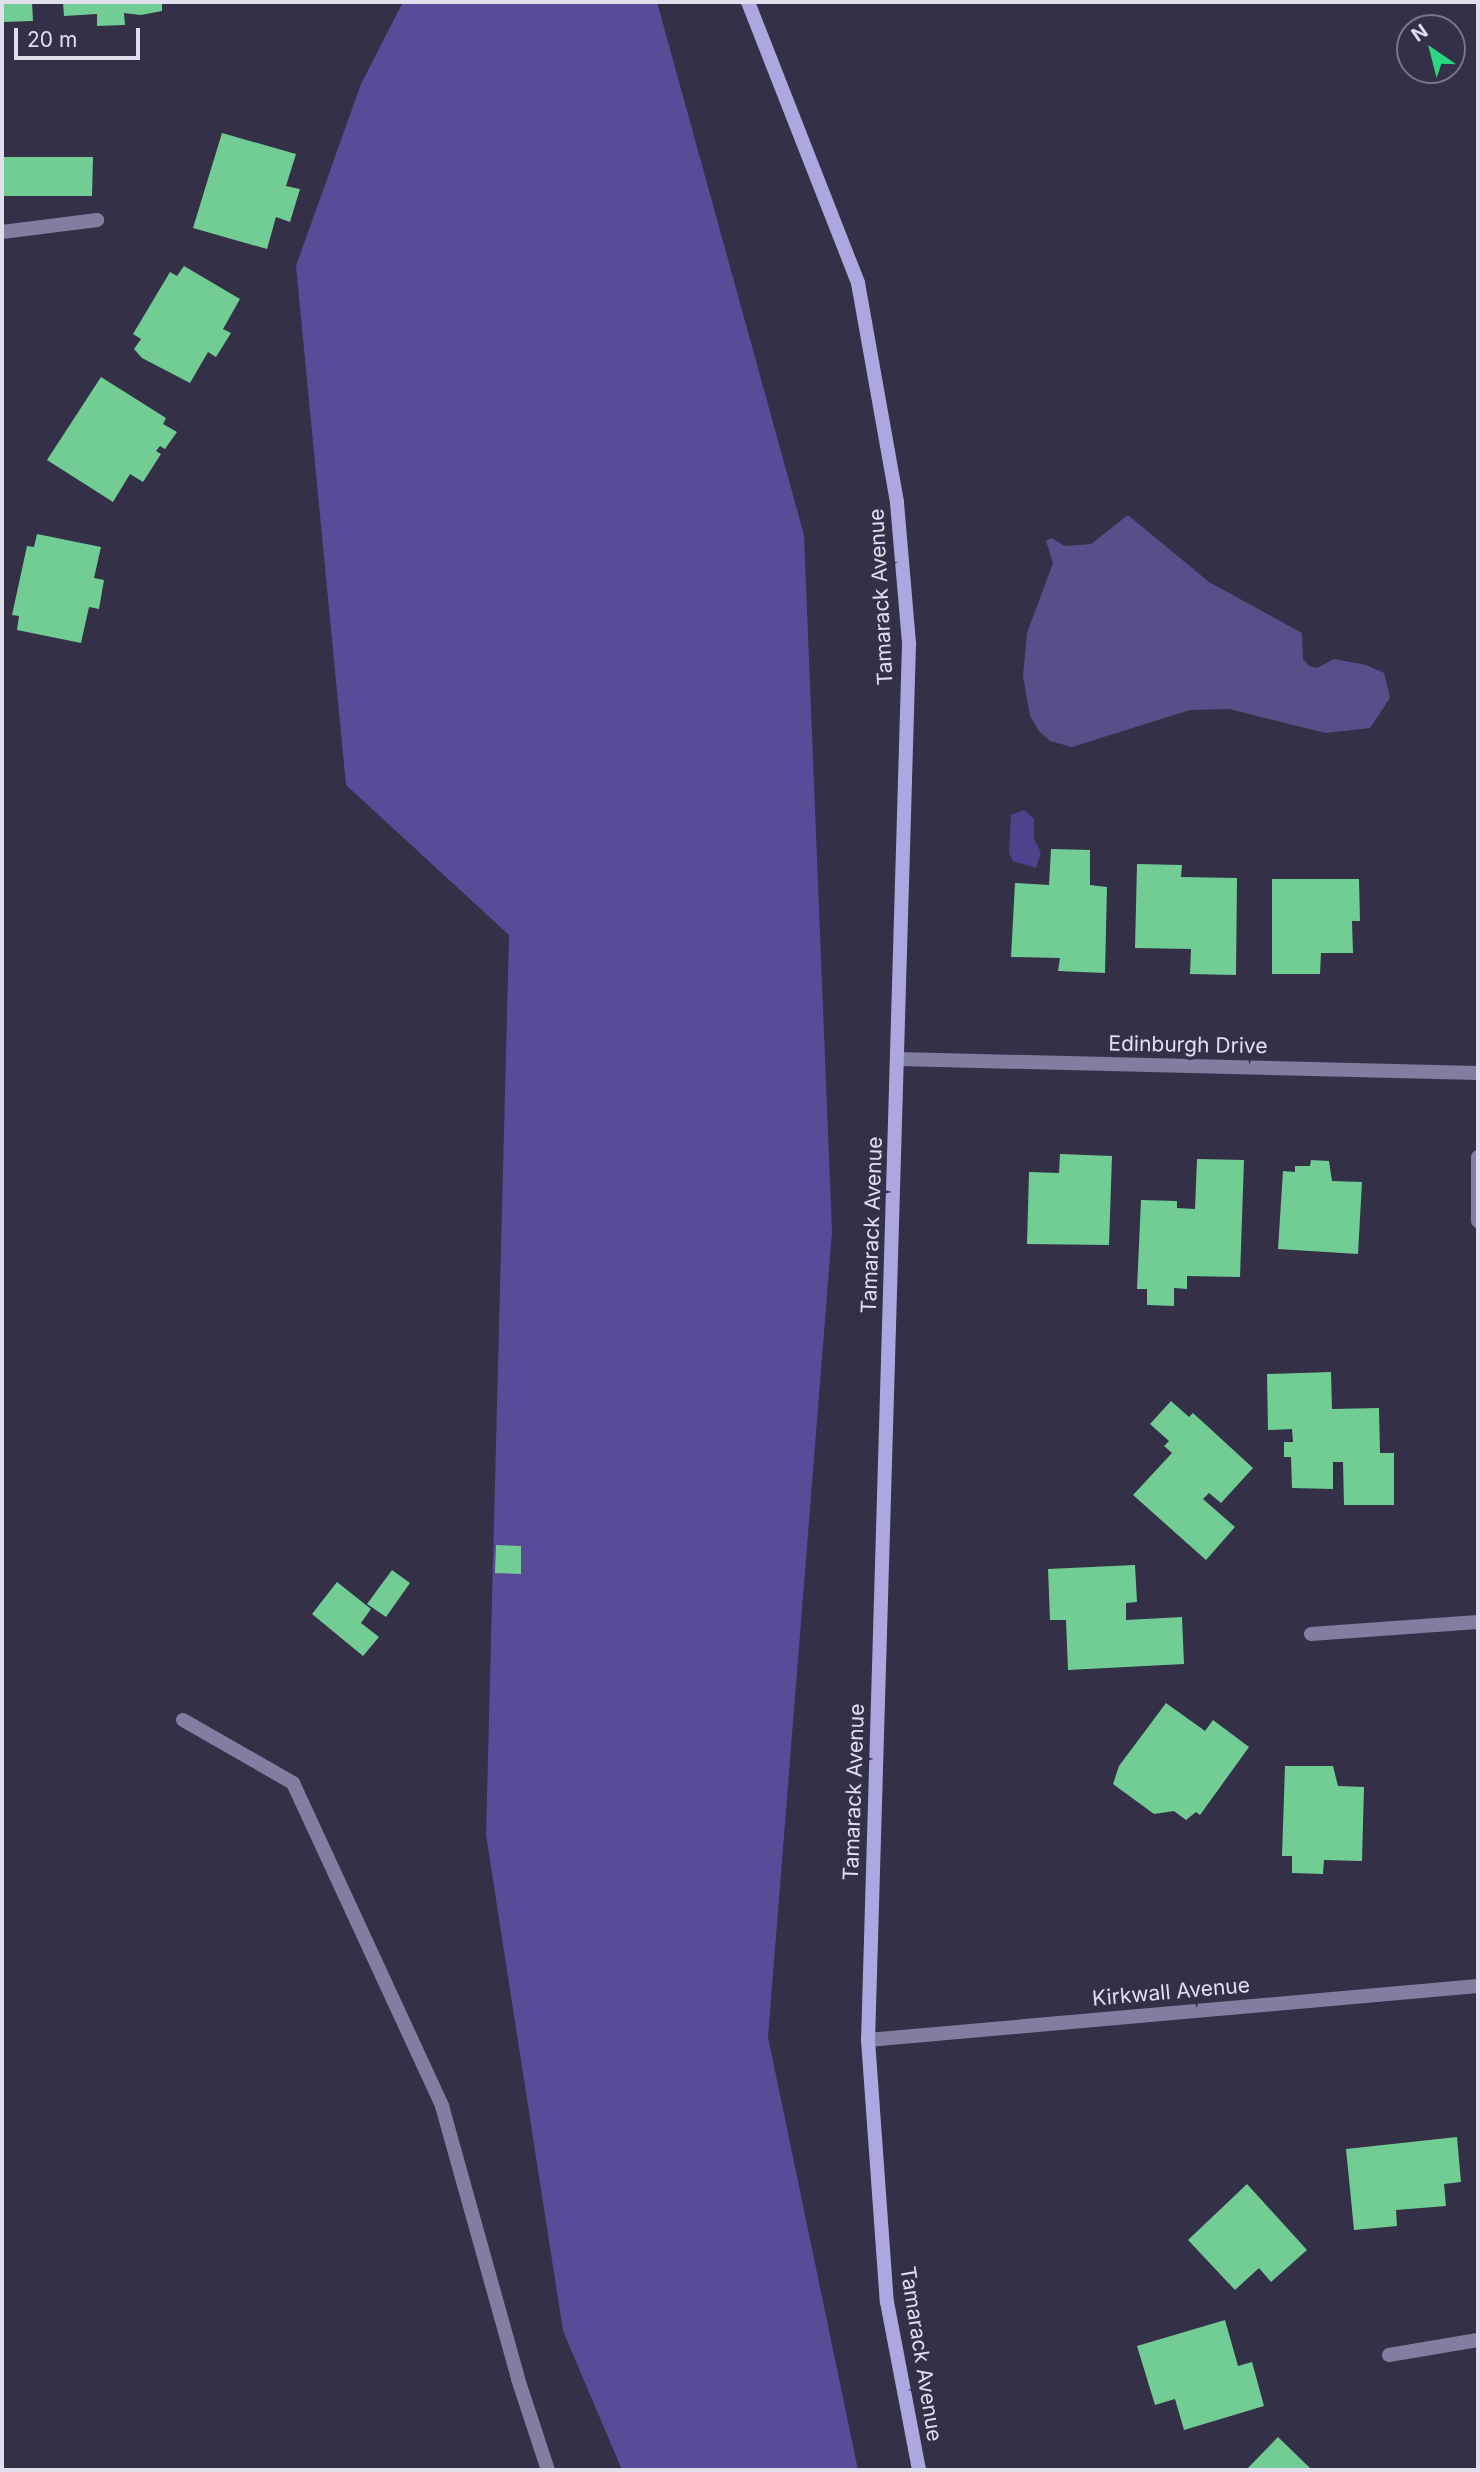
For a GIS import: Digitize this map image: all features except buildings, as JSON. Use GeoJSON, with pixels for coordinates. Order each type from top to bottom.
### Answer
{"type":"FeatureCollection","features":[{"type":"Feature","properties":{"kind":"main road","name":"Tamarack Avenue"},"geometry":{"type":"LineString","coordinates":[[748,2],[858,283],[897,503],[909,645],[867,2040],[887,2302],[919,2470]]}},
{"type":"Feature","properties":{"kind":"street"},"geometry":{"type":"LineString","coordinates":[[2,232],[97,220]]}},
{"type":"Feature","properties":{"kind":"street","name":"Edinburgh Drive"},"geometry":{"type":"LineString","coordinates":[[898,1059],[1478,1073]]}},
{"type":"Feature","properties":{"kind":"street"},"geometry":{"type":"LineString","coordinates":[[1478,1157],[1478,1222]]}},
{"type":"Feature","properties":{"kind":"street"},"geometry":{"type":"LineString","coordinates":[[1311,1634],[1478,1622]]}},
{"type":"Feature","properties":{"kind":"street"},"geometry":{"type":"LineString","coordinates":[[183,1720],[292,1783],[442,2106],[518,2379],[548,2470]]}},
{"type":"Feature","properties":{"kind":"street","name":"Kirkwall Avenue"},"geometry":{"type":"LineString","coordinates":[[867,2040],[1478,1986]]}},
{"type":"Feature","properties":{"kind":"street"},"geometry":{"type":"LineString","coordinates":[[1389,2355],[1478,2340]]}},
{"type":"Feature","properties":{"kind":"shaded area"},"geometry":{"type":"Polygon","coordinates":[[[403,2],[657,2],[804,535],[832,1232],[768,2037],[858,2470],[622,2470],[563,2331],[486,1835],[509,935],[346,785],[296,266],[361,84],[403,2]]]}},
{"type":"Feature","properties":{"kind":"shaded area"},"geometry":{"type":"Polygon","coordinates":[[[1128,515],[1209,582],[1302,633],[1303,659],[1309,666],[1317,668],[1334,659],[1366,665],[1384,673],[1390,698],[1370,728],[1326,733],[1229,709],[1190,710],[1072,747],[1050,741],[1039,731],[1030,716],[1023,676],[1027,633],[1053,563],[1046,541],[1051,538],[1065,546],[1091,544],[1128,515]]]}},
{"type":"Feature","properties":{"kind":"shaded area"},"geometry":{"type":"Polygon","coordinates":[[[1024,810],[1034,819],[1034,838],[1041,853],[1036,868],[1013,861],[1009,853],[1011,815],[1024,810]]]}}]}
